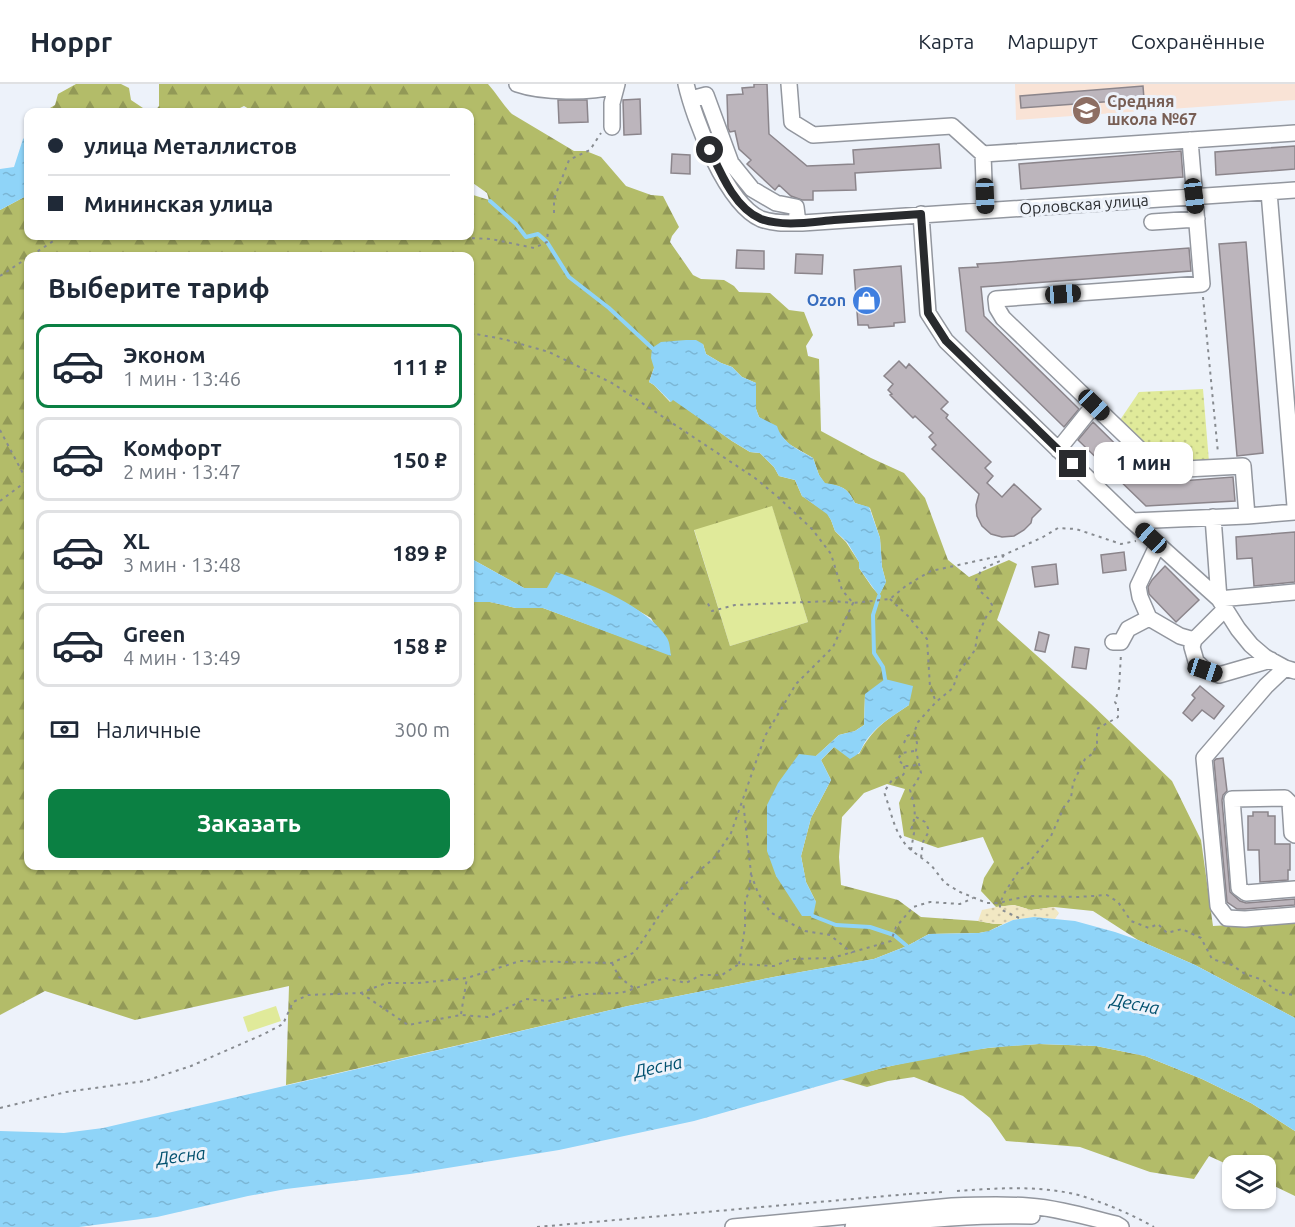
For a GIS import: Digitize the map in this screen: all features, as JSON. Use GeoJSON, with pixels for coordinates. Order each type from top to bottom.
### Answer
{"type":"FeatureCollection","features":[{"type":"Feature","properties":{"kind":"street"},"geometry":{"type":"LineString","coordinates":[[517,84],[539,89],[573,90],[598,90],[616,85],[607,129]]}},
{"type":"Feature","properties":{"kind":"street","name":"Орловская улица"},"geometry":{"type":"LineString","coordinates":[[686,84],[717,166],[735,197],[760,218],[777,223],[1295,190]]}},
{"type":"Feature","properties":{"kind":"street"},"geometry":{"type":"LineString","coordinates":[[789,84],[792,122],[813,135],[952,126],[983,154],[985,210]]}},
{"type":"Feature","properties":{"kind":"street"},"geometry":{"type":"LineString","coordinates":[[691,99],[706,95],[731,163],[752,189],[776,203],[796,207],[800,223]]}},
{"type":"Feature","properties":{"kind":"street"},"geometry":{"type":"LineString","coordinates":[[983,154],[1295,133]]}},
{"type":"Feature","properties":{"kind":"street"},"geometry":{"type":"LineString","coordinates":[[1190,140],[1202,284],[996,299],[997,308],[1004,318],[1157,466],[1166,470],[1243,466],[1247,516]]}},
{"type":"Feature","properties":{"kind":"street"},"geometry":{"type":"LineString","coordinates":[[1269,192],[1295,506]]}},
{"type":"Feature","properties":{"kind":"street"},"geometry":{"type":"LineString","coordinates":[[921,214],[928,313],[946,341],[1132,521],[1222,604],[1251,645],[1265,657],[1283,666]]}},
{"type":"Feature","properties":{"kind":"street"},"geometry":{"type":"LineString","coordinates":[[1152,222],[1197,219]]}},
{"type":"Feature","properties":{"kind":"street"},"geometry":{"type":"LineString","coordinates":[[1058,450],[1094,405]]}},
{"type":"Feature","properties":{"kind":"street"},"geometry":{"type":"LineString","coordinates":[[1132,521],[1295,513]]}},
{"type":"Feature","properties":{"kind":"street"},"geometry":{"type":"LineString","coordinates":[[1213,517],[1222,604]]}},
{"type":"Feature","properties":{"kind":"street"},"geometry":{"type":"LineString","coordinates":[[1154,541],[1138,586],[1140,597],[1149,618],[1180,636],[1194,640]]}},
{"type":"Feature","properties":{"kind":"street"},"geometry":{"type":"LineString","coordinates":[[1283,666],[1219,675],[1205,670],[1197,661],[1192,647],[1194,640],[1222,604],[1295,592]]}},
{"type":"Feature","properties":{"kind":"street"},"geometry":{"type":"LineString","coordinates":[[1117,642],[1128,629],[1149,618]]}},
{"type":"Feature","properties":{"kind":"street"},"geometry":{"type":"LineString","coordinates":[[1283,666],[1204,758],[1218,906],[1227,918],[1295,915]]}},
{"type":"Feature","properties":{"kind":"street"},"geometry":{"type":"LineString","coordinates":[[1295,835],[1292,833],[1290,803],[1285,798],[1232,799],[1239,888],[1246,893],[1295,890]]}},
{"type":"Feature","properties":{"kind":"street"},"geometry":{"type":"LineString","coordinates":[[853,1227],[952,1217],[983,1204],[1029,1206],[1071,1212],[1121,1227]]}},
{"type":"Feature","properties":{"kind":"street"},"geometry":{"type":"LineString","coordinates":[[733,1227],[984,1215],[1071,1220],[1095,1227]]}},
{"type":"Feature","properties":{"kind":"path"},"geometry":{"type":"LineString","coordinates":[[554,213],[554,199],[569,160],[590,150],[607,129]]}},
{"type":"Feature","properties":{"kind":"path"},"geometry":{"type":"LineString","coordinates":[[474,238],[491,239],[534,248],[547,242],[548,230]]}},
{"type":"Feature","properties":{"kind":"path"},"geometry":{"type":"LineString","coordinates":[[37,252],[55,240]]}},
{"type":"Feature","properties":{"kind":"path"},"geometry":{"type":"LineString","coordinates":[[0,276],[24,260]]}},
{"type":"Feature","properties":{"kind":"path"},"geometry":{"type":"LineString","coordinates":[[1202,284],[1219,468]]}},
{"type":"Feature","properties":{"kind":"path"},"geometry":{"type":"LineString","coordinates":[[474,334],[549,352],[612,383],[755,478],[812,529],[831,554],[842,590],[853,603]]}},
{"type":"Feature","properties":{"kind":"path"},"geometry":{"type":"LineString","coordinates":[[0,430],[24,473]]}},
{"type":"Feature","properties":{"kind":"path"},"geometry":{"type":"LineString","coordinates":[[0,501],[24,483]]}},
{"type":"Feature","properties":{"kind":"path"},"geometry":{"type":"LineString","coordinates":[[707,602],[712,611],[735,605],[833,601],[853,603],[890,599],[907,585],[931,571],[1004,555],[1058,528],[1076,529],[1121,544],[1154,541]]}},
{"type":"Feature","properties":{"kind":"path"},"geometry":{"type":"LineString","coordinates":[[911,850],[914,833],[911,830],[915,808],[910,790],[921,772],[914,732],[918,722],[936,702],[953,688],[958,673],[975,650],[977,636],[992,605],[980,591],[976,580],[982,569],[1000,561],[1004,555]]}},
{"type":"Feature","properties":{"kind":"path"},"geometry":{"type":"LineString","coordinates":[[890,599],[927,639],[930,687],[936,702]]}},
{"type":"Feature","properties":{"kind":"path"},"geometry":{"type":"LineString","coordinates":[[0,1108],[66,1092],[145,1081],[191,1066],[283,1024],[293,1002],[308,995],[362,993],[386,983],[418,983],[467,978],[520,961],[612,963],[635,952],[663,910],[690,879],[715,857],[731,833],[765,736],[796,684],[833,647],[853,603]]}},
{"type":"Feature","properties":{"kind":"path"},"geometry":{"type":"LineString","coordinates":[[1018,918],[1000,909],[1005,892],[1020,869],[1026,866],[1051,836],[1064,807],[1071,798],[1073,783],[1085,759],[1092,754],[1097,745],[1097,729],[1118,717],[1118,707],[1115,702],[1119,688],[1117,642]]}},
{"type":"Feature","properties":{"kind":"path"},"geometry":{"type":"LineString","coordinates":[[904,743],[907,736],[914,732]]}},
{"type":"Feature","properties":{"kind":"path"},"geometry":{"type":"LineString","coordinates":[[914,751],[902,753],[898,759],[905,772],[891,780],[884,792],[896,830],[903,843],[932,865],[945,883],[972,898],[987,903],[1000,903],[1029,896],[1107,895],[1118,902],[1131,921],[1149,928],[1158,924],[1167,933],[1182,929],[1201,938],[1212,959],[1232,964],[1245,974],[1263,980],[1274,989],[1295,996]]}},
{"type":"Feature","properties":{"kind":"path"},"geometry":{"type":"LineString","coordinates":[[903,766],[918,764]]}},
{"type":"Feature","properties":{"kind":"path"},"geometry":{"type":"LineString","coordinates":[[739,964],[745,927],[745,901],[749,892],[751,873],[743,800]]}},
{"type":"Feature","properties":{"kind":"path"},"geometry":{"type":"LineString","coordinates":[[915,817],[925,822],[928,828],[921,858]]}},
{"type":"Feature","properties":{"kind":"path"},"geometry":{"type":"LineString","coordinates":[[751,873],[758,893],[770,912],[805,931],[830,935],[852,953]]}},
{"type":"Feature","properties":{"kind":"path"},"geometry":{"type":"LineString","coordinates":[[362,993],[408,1025],[461,1015],[488,1017],[526,999],[548,1001],[585,994],[621,993],[665,978],[686,983],[701,975],[722,975],[739,964],[774,966],[792,959],[832,958],[891,941],[896,927],[913,907],[930,902],[960,904],[972,898]]}},
{"type":"Feature","properties":{"kind":"path"},"geometry":{"type":"LineString","coordinates":[[612,963],[619,977],[634,989]]}},
{"type":"Feature","properties":{"kind":"path"},"geometry":{"type":"LineString","coordinates":[[461,1015],[467,978]]}},
{"type":"Feature","properties":{"kind":"path"},"geometry":{"type":"LineString","coordinates":[[537,1227],[909,1194]]}},
{"type":"Feature","properties":{"kind":"shaded area","name":"Средняя школа №67"},"geometry":{"type":"Polygon","coordinates":[[[1015,84],[1295,84],[1295,100],[1016,120],[1015,84]]]}},
{"type":"Feature","properties":{"kind":"green space"},"geometry":{"type":"Polygon","coordinates":[[[76,84],[121,84],[129,88],[131,100],[143,108],[50,108],[55,105],[58,94],[76,84]]]}},
{"type":"Feature","properties":{"kind":"green space"},"geometry":{"type":"Polygon","coordinates":[[[159,84],[488,84],[512,114],[574,151],[586,151],[601,157],[626,186],[651,195],[663,196],[679,227],[670,242],[693,275],[701,279],[724,280],[739,292],[770,293],[789,310],[804,312],[813,335],[806,346],[808,356],[819,359],[821,431],[904,473],[925,498],[948,560],[969,577],[1009,560],[1017,564],[997,620],[1091,704],[1172,781],[1201,840],[1213,926],[1295,921],[1295,1018],[1195,965],[1138,940],[1093,911],[1054,907],[1031,910],[1014,905],[996,907],[981,891],[984,878],[994,862],[983,837],[938,848],[904,836],[899,803],[905,789],[887,784],[864,793],[842,817],[839,857],[841,885],[898,900],[921,917],[1003,924],[979,933],[929,934],[907,946],[874,959],[628,1006],[286,1085],[289,986],[135,1020],[45,991],[0,1015],[0,210],[24,197],[24,240],[474,240],[474,195],[489,200],[487,193],[474,184],[474,108],[247,108],[244,106],[240,108],[157,108],[159,84]],[[703,344],[654,368],[649,382],[670,402],[673,399],[732,441],[750,452],[760,453],[774,467],[779,476],[795,480],[802,496],[827,513],[835,531],[846,542],[859,562],[859,568],[879,595],[886,582],[882,567],[880,538],[870,508],[855,503],[843,488],[825,484],[813,458],[789,444],[759,417],[756,409],[756,383],[742,377],[732,367],[706,354],[703,344]],[[772,506],[694,530],[730,646],[808,622],[772,506]],[[865,694],[864,725],[855,731],[839,735],[816,756],[776,876],[816,902],[806,882],[801,856],[811,818],[831,780],[821,760],[834,747],[859,754],[880,726],[909,705],[865,694]]]}},
{"type":"Feature","properties":{"kind":"green space"},"geometry":{"type":"Polygon","coordinates":[[[1203,389],[1209,462],[1172,464],[1157,459],[1120,420],[1139,392],[1203,389]]]}},
{"type":"Feature","properties":{"kind":"green space"},"geometry":{"type":"Polygon","coordinates":[[[772,505],[808,622],[730,646],[694,529],[772,505]]]}},
{"type":"Feature","properties":{"kind":"green space"},"geometry":{"type":"Polygon","coordinates":[[[276,1006],[281,1021],[248,1032],[243,1017],[276,1006]]]}},
{"type":"Feature","properties":{"kind":"green space"},"geometry":{"type":"Polygon","coordinates":[[[1039,1044],[1096,1046],[1145,1056],[1202,1079],[1251,1103],[1295,1131],[1295,1196],[1276,1187],[1276,1155],[1222,1155],[1222,1162],[1209,1156],[1194,1179],[1150,1172],[1080,1147],[1006,1141],[990,1118],[963,1096],[914,1077],[867,1087],[840,1079],[895,1065],[994,1047],[1039,1044]]]}},
{"type":"Feature","properties":{"kind":"sand"},"geometry":{"type":"Polygon","coordinates":[[[1014,905],[1031,910],[1054,907],[1059,913],[1055,919],[1034,917],[1003,924],[978,921],[982,910],[1014,905]]]}},
{"type":"Feature","properties":{"kind":"water"},"geometry":{"type":"Polygon","coordinates":[[[23,139],[24,197],[0,210],[0,169],[14,167],[23,139]]]}},
{"type":"Feature","properties":{"kind":"water"},"geometry":{"type":"Polygon","coordinates":[[[696,340],[703,344],[706,354],[732,367],[742,377],[756,383],[756,409],[759,417],[777,426],[787,441],[813,458],[819,475],[825,483],[843,488],[855,503],[869,507],[880,538],[882,567],[886,582],[879,596],[859,568],[859,562],[847,542],[835,531],[827,514],[802,496],[795,480],[779,476],[774,467],[760,453],[750,452],[673,400],[671,402],[649,382],[654,368],[651,358],[652,348],[661,342],[696,340]]]}},
{"type":"Feature","properties":{"kind":"water"},"geometry":{"type":"Polygon","coordinates":[[[474,560],[524,588],[547,588],[556,572],[601,590],[646,616],[658,626],[668,640],[671,656],[543,608],[516,608],[490,602],[474,602],[474,560]]]}},
{"type":"Feature","properties":{"kind":"water"},"geometry":{"type":"Polygon","coordinates":[[[885,679],[913,686],[909,705],[877,728],[855,756],[850,759],[834,747],[821,760],[831,780],[811,818],[801,856],[806,882],[816,902],[813,916],[802,916],[776,876],[767,851],[767,805],[778,783],[799,754],[816,756],[839,735],[855,731],[864,725],[865,694],[885,679]]]}},
{"type":"Feature","properties":{"kind":"water","name":"Десна"},"geometry":{"type":"Polygon","coordinates":[[[1034,917],[1075,921],[1138,940],[1195,965],[1295,1018],[1295,1131],[1251,1103],[1202,1079],[1145,1056],[1096,1046],[1039,1044],[987,1048],[886,1067],[694,1121],[559,1150],[410,1174],[286,1189],[157,1217],[79,1227],[0,1227],[0,1131],[64,1133],[103,1128],[628,1006],[874,959],[907,946],[929,934],[979,933],[1013,920],[1034,917]]]}},
{"type":"Feature","properties":{"kind":"building"},"geometry":{"type":"Polygon","coordinates":[[[754,84],[767,84],[769,134],[807,166],[854,164],[853,150],[939,144],[941,168],[855,173],[856,190],[813,191],[813,200],[802,200],[791,196],[779,185],[775,190],[747,164],[751,160],[739,149],[735,131],[730,132],[728,128],[727,95],[743,94],[742,88],[754,87],[754,84]]]}},
{"type":"Feature","properties":{"kind":"building"},"geometry":{"type":"Polygon","coordinates":[[[1143,86],[1144,99],[1021,108],[1020,96],[1143,86]]]}},
{"type":"Feature","properties":{"kind":"building"},"geometry":{"type":"Polygon","coordinates":[[[640,99],[641,134],[624,135],[623,100],[640,99]]]}},
{"type":"Feature","properties":{"kind":"building"},"geometry":{"type":"Polygon","coordinates":[[[558,100],[587,100],[588,122],[559,123],[558,100]]]}},
{"type":"Feature","properties":{"kind":"building"},"geometry":{"type":"Polygon","coordinates":[[[1295,146],[1295,169],[1216,175],[1215,152],[1295,146]]]}},
{"type":"Feature","properties":{"kind":"building"},"geometry":{"type":"Polygon","coordinates":[[[1181,151],[1183,177],[1021,189],[1019,164],[1181,151]]]}},
{"type":"Feature","properties":{"kind":"building"},"geometry":{"type":"Polygon","coordinates":[[[672,154],[690,155],[690,174],[671,173],[672,154]]]}},
{"type":"Feature","properties":{"kind":"building"},"geometry":{"type":"Polygon","coordinates":[[[1246,242],[1263,453],[1237,456],[1219,244],[1246,242]]]}},
{"type":"Feature","properties":{"kind":"building"},"geometry":{"type":"Polygon","coordinates":[[[1189,248],[1191,271],[981,287],[984,316],[1079,409],[1064,427],[966,331],[959,268],[978,267],[977,264],[1189,248]]]}},
{"type":"Feature","properties":{"kind":"building"},"geometry":{"type":"Polygon","coordinates":[[[737,250],[764,251],[764,269],[736,268],[737,250]]]}},
{"type":"Feature","properties":{"kind":"building"},"geometry":{"type":"Polygon","coordinates":[[[796,254],[823,255],[822,274],[795,273],[796,254]]]}},
{"type":"Feature","properties":{"kind":"building"},"geometry":{"type":"Polygon","coordinates":[[[901,266],[905,322],[894,323],[894,326],[869,328],[868,325],[858,325],[854,270],[901,266]]]}},
{"type":"Feature","properties":{"kind":"building"},"geometry":{"type":"Polygon","coordinates":[[[899,361],[906,368],[909,364],[948,402],[941,409],[948,415],[946,418],[991,462],[985,468],[993,476],[987,483],[1002,497],[1014,484],[1041,509],[1024,530],[1014,536],[1002,537],[991,534],[982,526],[977,516],[976,505],[979,494],[932,449],[936,445],[929,437],[933,433],[915,416],[913,418],[890,395],[892,394],[888,390],[893,384],[884,376],[899,361]]]}},
{"type":"Feature","properties":{"kind":"building"},"geometry":{"type":"Polygon","coordinates":[[[1093,422],[1155,483],[1233,477],[1235,501],[1146,506],[1078,440],[1093,422]]]}},
{"type":"Feature","properties":{"kind":"building"},"geometry":{"type":"Polygon","coordinates":[[[1295,532],[1295,582],[1254,586],[1252,558],[1237,559],[1236,537],[1295,532]]]}},
{"type":"Feature","properties":{"kind":"building"},"geometry":{"type":"Polygon","coordinates":[[[1124,552],[1126,570],[1103,573],[1101,555],[1124,552]]]}},
{"type":"Feature","properties":{"kind":"building"},"geometry":{"type":"Polygon","coordinates":[[[1056,564],[1058,584],[1035,587],[1032,567],[1056,564]]]}},
{"type":"Feature","properties":{"kind":"building"},"geometry":{"type":"Polygon","coordinates":[[[1165,566],[1199,600],[1176,622],[1149,594],[1148,587],[1152,580],[1165,566]]]}},
{"type":"Feature","properties":{"kind":"building"},"geometry":{"type":"Polygon","coordinates":[[[1039,632],[1049,635],[1045,652],[1035,650],[1039,632]]]}},
{"type":"Feature","properties":{"kind":"building"},"geometry":{"type":"Polygon","coordinates":[[[1075,647],[1089,649],[1086,669],[1072,667],[1075,647]]]}},
{"type":"Feature","properties":{"kind":"building"},"geometry":{"type":"Polygon","coordinates":[[[1200,686],[1224,706],[1214,719],[1202,710],[1192,721],[1183,713],[1195,698],[1192,695],[1200,686]]]}},
{"type":"Feature","properties":{"kind":"building"},"geometry":{"type":"Polygon","coordinates":[[[1223,758],[1227,791],[1222,800],[1230,892],[1246,903],[1295,899],[1295,905],[1237,909],[1227,902],[1214,761],[1223,758]]]}},
{"type":"Feature","properties":{"kind":"building"},"geometry":{"type":"Polygon","coordinates":[[[1253,812],[1268,812],[1268,816],[1275,816],[1275,844],[1290,844],[1288,880],[1260,882],[1259,850],[1248,850],[1248,816],[1253,816],[1253,812]]]}},
{"type":"Feature","properties":{"kind":"waterway"},"geometry":{"type":"LineString","coordinates":[[490,201],[516,224],[526,237],[538,234],[547,242],[569,277],[609,308],[652,348]]}},
{"type":"Feature","properties":{"kind":"waterway"},"geometry":{"type":"LineString","coordinates":[[879,596],[873,615],[874,653],[883,667],[885,679]]}},
{"type":"Feature","properties":{"kind":"waterway"},"geometry":{"type":"LineString","coordinates":[[813,916],[836,925],[870,927],[894,935],[907,946]]}},
{"type":"Feature","properties":{"kind":"place","name":"Средняя школа №67"},"geometry":{"type":"Point","coordinates":[1086,110]}},
{"type":"Feature","properties":{"kind":"place","name":"Ozon"},"geometry":{"type":"Point","coordinates":[867,300]}},
{"type":"Feature","properties":{"kind":"route"},"geometry":{"type":"LineString","coordinates":[[710,150],[735,197],[760,218],[777,223],[802,223],[921,214],[928,313],[946,341],[1073,464]]}}]}
